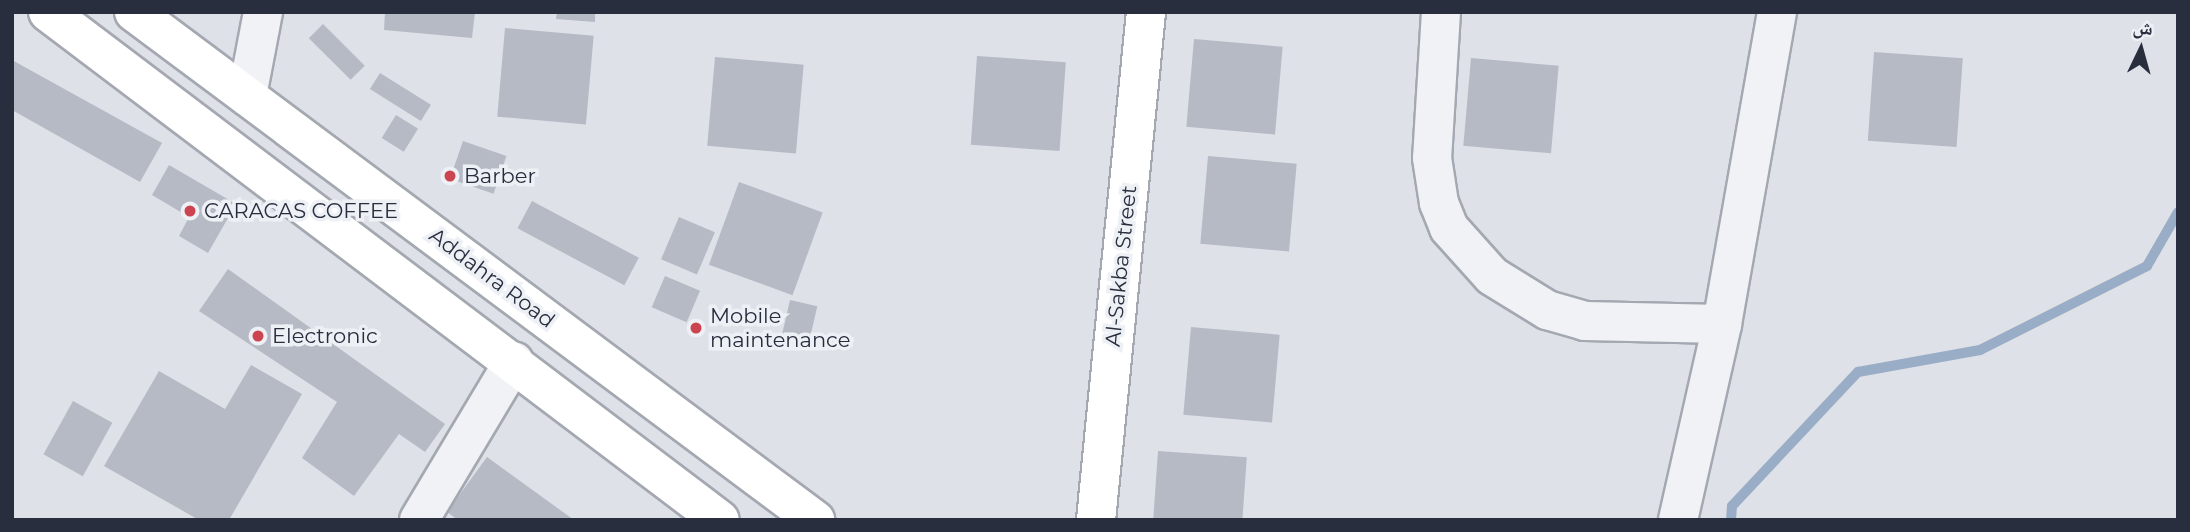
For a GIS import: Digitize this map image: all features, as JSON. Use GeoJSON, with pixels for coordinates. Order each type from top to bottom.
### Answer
{"type":"FeatureCollection","features":[{"type":"Feature","properties":{"kind":"main road"},"geometry":{"type":"LineString","coordinates":[[48,12],[514,361],[720,520]]}},
{"type":"Feature","properties":{"kind":"main road","name":"Addahra Road"},"geometry":{"type":"LineString","coordinates":[[134,12],[815,520]]}},
{"type":"Feature","properties":{"kind":"main road","name":"Al-Sakba Street"},"geometry":{"type":"LineString","coordinates":[[1096,520],[1146,12]]}},
{"type":"Feature","properties":{"kind":"street"},"geometry":{"type":"LineString","coordinates":[[247,96],[263,12]]}},
{"type":"Feature","properties":{"kind":"street"},"geometry":{"type":"LineString","coordinates":[[1441,12],[1432,158],[1439,203],[1449,228],[1492,276],[1547,310],[1585,321],[1722,324]]}},
{"type":"Feature","properties":{"kind":"street"},"geometry":{"type":"LineString","coordinates":[[1678,520],[1722,324],[1777,12]]}},
{"type":"Feature","properties":{"kind":"street"},"geometry":{"type":"LineString","coordinates":[[419,520],[514,361]]}},
{"type":"Feature","properties":{"kind":"building"},"geometry":{"type":"Polygon","coordinates":[[[385,12],[475,12],[472,38],[384,30],[385,12]]]}},
{"type":"Feature","properties":{"kind":"building"},"geometry":{"type":"Polygon","coordinates":[[[557,12],[595,12],[595,22],[556,19],[557,12]]]}},
{"type":"Feature","properties":{"kind":"building"},"geometry":{"type":"Polygon","coordinates":[[[323,24],[365,66],[351,80],[309,38],[323,24]]]}},
{"type":"Feature","properties":{"kind":"building"},"geometry":{"type":"Polygon","coordinates":[[[505,28],[594,36],[586,124],[497,117],[505,28]]]}},
{"type":"Feature","properties":{"kind":"building"},"geometry":{"type":"Polygon","coordinates":[[[1194,39],[1283,47],[1275,134],[1186,127],[1194,39]]]}},
{"type":"Feature","properties":{"kind":"building"},"geometry":{"type":"Polygon","coordinates":[[[1874,52],[1963,58],[1957,147],[1868,141],[1874,52]]]}},
{"type":"Feature","properties":{"kind":"building"},"geometry":{"type":"Polygon","coordinates":[[[977,56],[1066,62],[1060,151],[971,145],[977,56]]]}},
{"type":"Feature","properties":{"kind":"building"},"geometry":{"type":"Polygon","coordinates":[[[715,57],[804,65],[796,153],[707,146],[715,57]]]}},
{"type":"Feature","properties":{"kind":"building"},"geometry":{"type":"Polygon","coordinates":[[[1471,58],[1559,66],[1551,153],[1463,146],[1471,58]]]}},
{"type":"Feature","properties":{"kind":"building"},"geometry":{"type":"Polygon","coordinates":[[[12,60],[162,143],[140,182],[12,110],[12,60]]]}},
{"type":"Feature","properties":{"kind":"building"},"geometry":{"type":"Polygon","coordinates":[[[380,73],[431,105],[421,121],[370,89],[380,73]]]}},
{"type":"Feature","properties":{"kind":"building"},"geometry":{"type":"Polygon","coordinates":[[[396,115],[418,129],[404,152],[382,138],[396,115]]]}},
{"type":"Feature","properties":{"kind":"building"},"geometry":{"type":"Polygon","coordinates":[[[463,141],[506,156],[493,194],[450,179],[463,141]]]}},
{"type":"Feature","properties":{"kind":"building"},"geometry":{"type":"Polygon","coordinates":[[[1208,156],[1297,164],[1289,251],[1200,244],[1208,156]]]}},
{"type":"Feature","properties":{"kind":"building"},"geometry":{"type":"Polygon","coordinates":[[[169,165],[236,204],[208,253],[179,236],[189,217],[152,195],[169,165]]]}},
{"type":"Feature","properties":{"kind":"building"},"geometry":{"type":"Polygon","coordinates":[[[739,182],[823,212],[793,295],[709,265],[739,182]]]}},
{"type":"Feature","properties":{"kind":"building"},"geometry":{"type":"Polygon","coordinates":[[[532,201],[639,258],[624,285],[517,228],[532,201]]]}},
{"type":"Feature","properties":{"kind":"building"},"geometry":{"type":"Polygon","coordinates":[[[679,217],[715,232],[697,275],[661,259],[679,217]]]}},
{"type":"Feature","properties":{"kind":"building"},"geometry":{"type":"Polygon","coordinates":[[[228,269],[445,424],[425,452],[399,434],[354,496],[302,458],[337,402],[199,311],[228,269]]]}},
{"type":"Feature","properties":{"kind":"building"},"geometry":{"type":"Polygon","coordinates":[[[665,276],[700,291],[687,322],[652,307],[665,276]]]}},
{"type":"Feature","properties":{"kind":"building"},"geometry":{"type":"Polygon","coordinates":[[[790,300],[817,306],[810,339],[782,333],[790,300]]]}},
{"type":"Feature","properties":{"kind":"building"},"geometry":{"type":"Polygon","coordinates":[[[1191,327],[1280,335],[1272,422],[1183,415],[1191,327]]]}},
{"type":"Feature","properties":{"kind":"building"},"geometry":{"type":"Polygon","coordinates":[[[251,365],[302,394],[229,520],[199,520],[104,466],[159,371],[225,409],[251,365]]]}},
{"type":"Feature","properties":{"kind":"building"},"geometry":{"type":"Polygon","coordinates":[[[73,401],[112,423],[83,476],[43,454],[73,401]]]}},
{"type":"Feature","properties":{"kind":"building"},"geometry":{"type":"Polygon","coordinates":[[[1158,451],[1247,457],[1242,520],[1153,520],[1158,451]]]}},
{"type":"Feature","properties":{"kind":"building"},"geometry":{"type":"Polygon","coordinates":[[[487,457],[574,520],[458,520],[447,512],[487,457]]]}},
{"type":"Feature","properties":{"kind":"waterway"},"geometry":{"type":"LineString","coordinates":[[1731,520],[1732,506],[1858,372],[1980,350],[2147,266],[2178,212]]}},
{"type":"Feature","properties":{"kind":"place","name":"Barber"},"geometry":{"type":"Point","coordinates":[450,176]}},
{"type":"Feature","properties":{"kind":"place","name":"CARACAS COFFEE"},"geometry":{"type":"Point","coordinates":[190,211]}},
{"type":"Feature","properties":{"kind":"place","name":"Mobile maintenance"},"geometry":{"type":"Point","coordinates":[696,328]}},
{"type":"Feature","properties":{"kind":"place","name":"Electronic"},"geometry":{"type":"Point","coordinates":[258,336]}}]}
